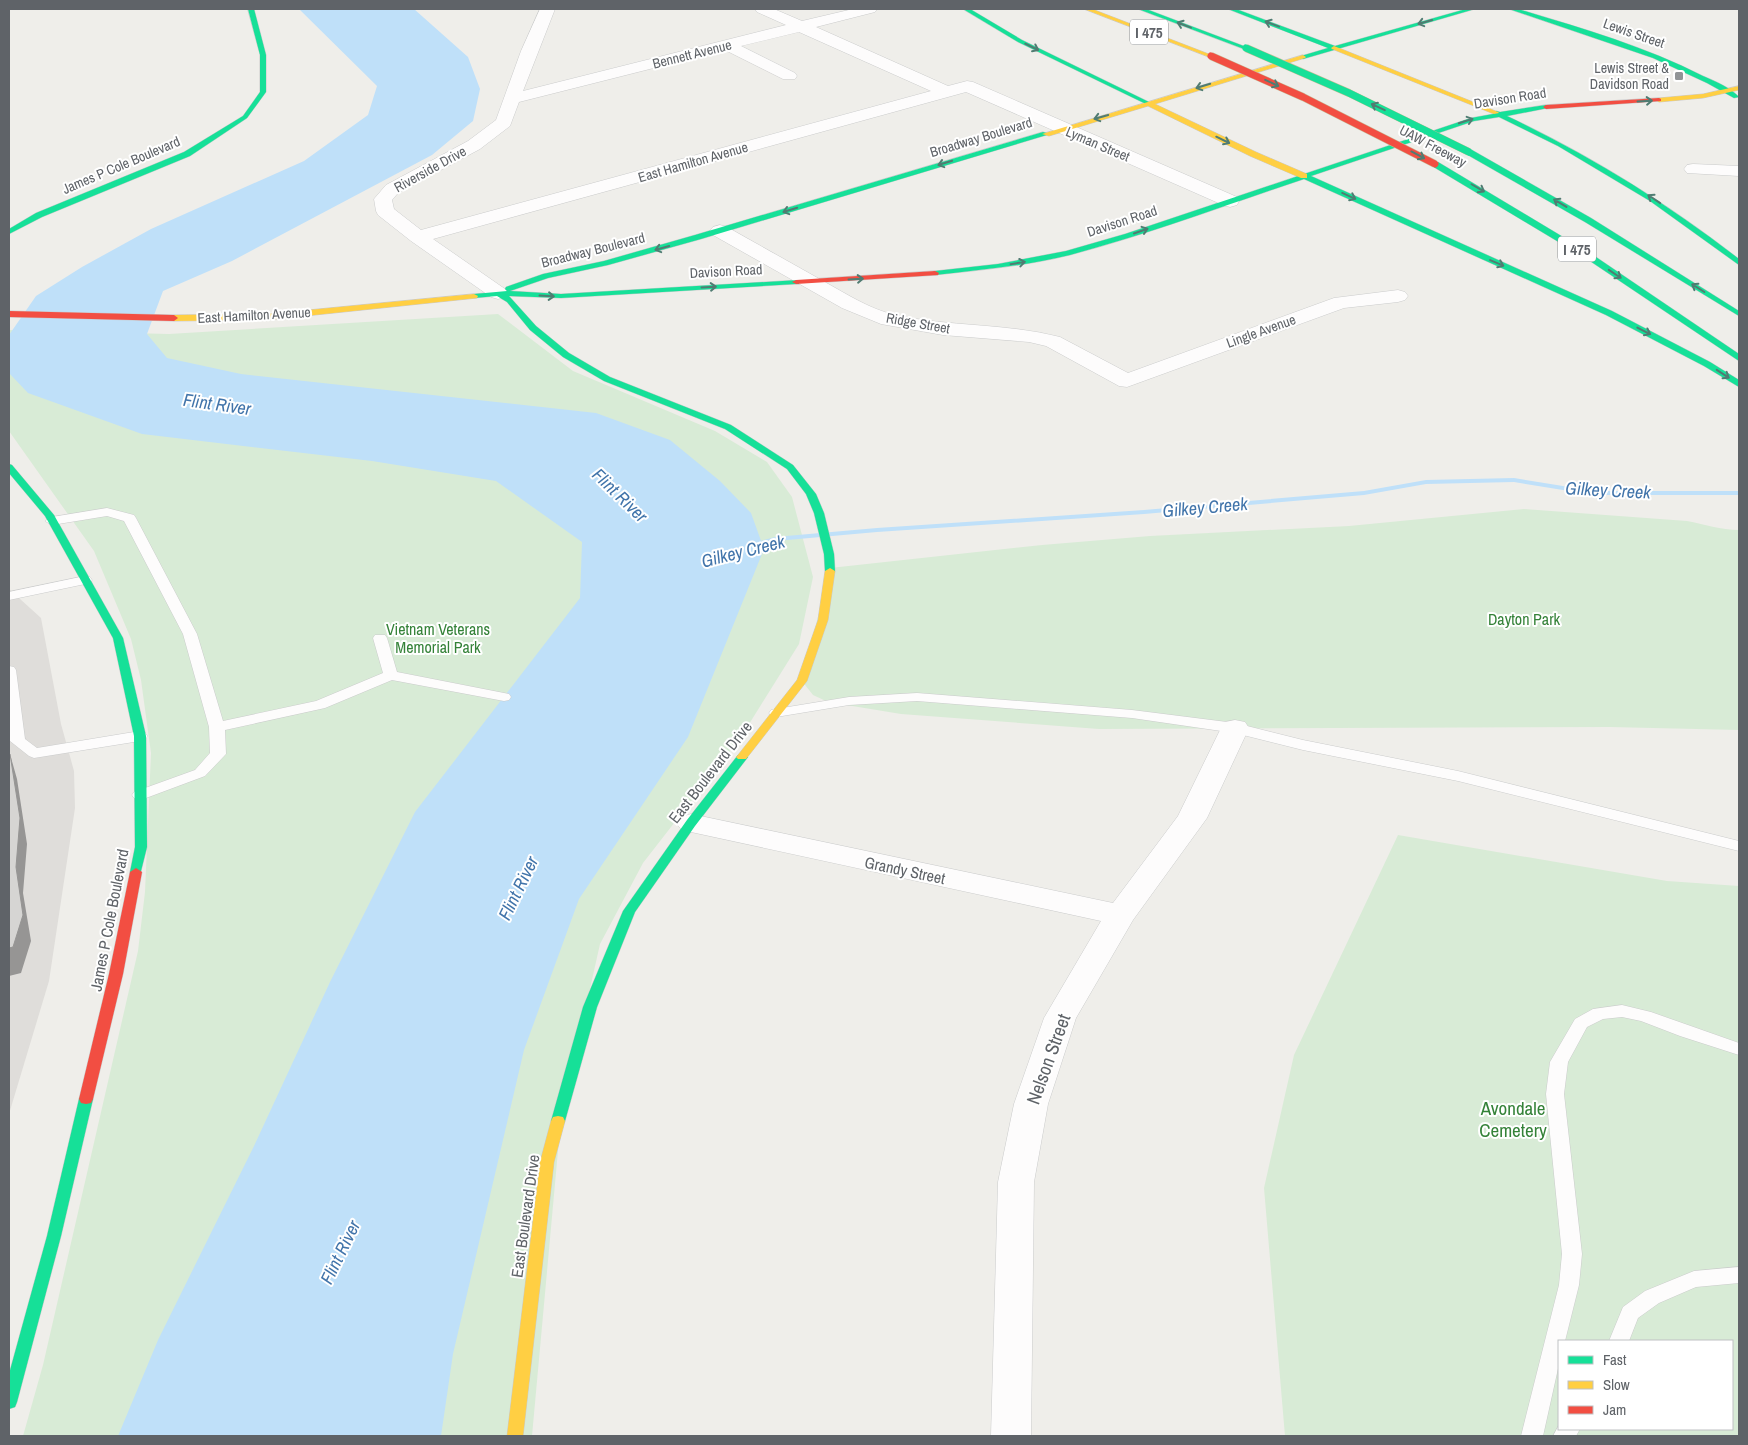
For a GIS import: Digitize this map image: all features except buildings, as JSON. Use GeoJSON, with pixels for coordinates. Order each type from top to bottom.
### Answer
{"type":"FeatureCollection","features":[{"type":"Feature","properties":{"kind":"main road","name":"James P Cole Boulevard"},"geometry":{"type":"LineString","coordinates":[[9,232],[39,215],[187,154],[244,117],[263,92],[263,55],[251,9]]}},
{"type":"Feature","properties":{"kind":"main road"},"geometry":{"type":"LineString","coordinates":[[966,9],[1020,41],[1253,154],[1608,313],[1707,364],[1739,384]]}},
{"type":"Feature","properties":{"kind":"main road","name":"UAW Freeway"},"geometry":{"type":"LineString","coordinates":[[1087,9],[1211,56],[1303,97],[1435,164],[1560,238],[1739,358]]}},
{"type":"Feature","properties":{"kind":"main road","name":"UAW Freeway"},"geometry":{"type":"LineString","coordinates":[[1141,9],[1246,48],[1382,108],[1469,152],[1580,215],[1739,314]]}},
{"type":"Feature","properties":{"kind":"main road"},"geometry":{"type":"LineString","coordinates":[[1231,9],[1496,113],[1560,143],[1615,174],[1669,209],[1739,262]]}},
{"type":"Feature","properties":{"kind":"main road","name":"Broadway Boulevard"},"geometry":{"type":"LineString","coordinates":[[498,293],[546,276],[605,263],[720,231],[1061,128],[1472,9]]}},
{"type":"Feature","properties":{"kind":"main road","name":"Lewis Street"},"geometry":{"type":"LineString","coordinates":[[1512,9],[1652,55],[1737,93]]}},
{"type":"Feature","properties":{"kind":"main road"},"geometry":{"type":"LineString","coordinates":[[1689,84],[1708,79]]}},
{"type":"Feature","properties":{"kind":"main road"},"geometry":{"type":"LineString","coordinates":[[1544,107],[1660,88]]}},
{"type":"Feature","properties":{"kind":"main road","name":"Davison Road"},"geometry":{"type":"LineString","coordinates":[[498,293],[561,296],[941,273],[1032,261],[1128,236],[1473,119],[1496,113],[1544,107],[1666,100],[1737,93]]}},
{"type":"Feature","properties":{"kind":"main road","name":"East Hamilton Avenue"},"geometry":{"type":"LineString","coordinates":[[9,314],[160,318],[267,316],[498,293]]}},
{"type":"Feature","properties":{"kind":"main road","name":"East Boulevard Drive"},"geometry":{"type":"LineString","coordinates":[[498,293],[515,304],[543,338],[607,379],[728,427],[790,467],[811,494],[820,513],[829,554],[830,568],[823,620],[802,681],[691,823],[629,911],[588,1016],[547,1162],[515,1436]]}},
{"type":"Feature","properties":{"kind":"main road","name":"James P Cole Boulevard"},"geometry":{"type":"LineString","coordinates":[[9,467],[52,521],[118,638],[140,736],[141,848],[116,974],[54,1236],[9,1402]]}},
{"type":"Feature","properties":{"kind":"street","name":"Riverside Drive"},"geometry":{"type":"LineString","coordinates":[[498,293],[418,237],[385,211],[383,199],[392,188],[474,145],[504,122],[529,51],[547,9]]}},
{"type":"Feature","properties":{"kind":"street"},"geometry":{"type":"LineString","coordinates":[[762,9],[946,91]]}},
{"type":"Feature","properties":{"kind":"street","name":"Bennett Avenue"},"geometry":{"type":"LineString","coordinates":[[513,98],[870,9]]}},
{"type":"Feature","properties":{"kind":"street"},"geometry":{"type":"LineString","coordinates":[[726,45],[789,76]]}},
{"type":"Feature","properties":{"kind":"street","name":"East Hamilton Avenue"},"geometry":{"type":"LineString","coordinates":[[418,237],[966,86]]}},
{"type":"Feature","properties":{"kind":"street","name":"Lyman Street"},"geometry":{"type":"LineString","coordinates":[[966,86],[1230,201]]}},
{"type":"Feature","properties":{"kind":"street"},"geometry":{"type":"LineString","coordinates":[[1693,169],[1739,171]]}},
{"type":"Feature","properties":{"kind":"street","name":"Ridge Street"},"geometry":{"type":"LineString","coordinates":[[720,231],[849,304],[888,320],[942,329],[1029,336],[1053,341],[1126,381]]}},
{"type":"Feature","properties":{"kind":"street","name":"Lingle Avenue"},"geometry":{"type":"LineString","coordinates":[[1126,381],[1341,302],[1398,296]]}},
{"type":"Feature","properties":{"kind":"street","name":"Nelson Street"},"geometry":{"type":"LineString","coordinates":[[1010,1436],[1016,1182],[1031,1104],[1060,1018],[1120,915],[1192,818],[1235,728]]}},
{"type":"Feature","properties":{"kind":"street","name":"Grandy Street"},"geometry":{"type":"LineString","coordinates":[[691,823],[1120,915]]}},
{"type":"Feature","properties":{"kind":"lane"},"geometry":{"type":"LineString","coordinates":[[52,521],[107,512],[129,518],[190,634],[217,727],[218,754],[200,773],[140,795]]}},
{"type":"Feature","properties":{"kind":"lane"},"geometry":{"type":"LineString","coordinates":[[9,596],[84,580]]}},
{"type":"Feature","properties":{"kind":"lane"},"geometry":{"type":"LineString","coordinates":[[380,638],[391,675]]}},
{"type":"Feature","properties":{"kind":"lane"},"geometry":{"type":"LineString","coordinates":[[9,670],[18,741],[34,753],[140,736]]}},
{"type":"Feature","properties":{"kind":"lane"},"geometry":{"type":"LineString","coordinates":[[217,727],[320,705],[391,675],[504,697]]}},
{"type":"Feature","properties":{"kind":"lane"},"geometry":{"type":"LineString","coordinates":[[776,714],[849,701],[917,697],[1132,714],[1235,728],[1303,745],[1458,776],[1739,846]]}},
{"type":"Feature","properties":{"kind":"lane"},"geometry":{"type":"LineString","coordinates":[[1532,1436],[1569,1285],[1572,1254],[1555,1094],[1559,1062],[1581,1023],[1599,1013],[1622,1011],[1645,1016],[1686,1032],[1739,1049]]}},
{"type":"Feature","properties":{"kind":"lane"},"geometry":{"type":"LineString","coordinates":[[1619,1340],[1630,1312],[1652,1297],[1694,1279],[1739,1275]]}},
{"type":"Feature","properties":{"kind":"shaded area"},"geometry":{"type":"Polygon","coordinates":[[[9,589],[41,618],[61,724],[74,771],[75,808],[49,981],[9,1114],[9,589]]]}},
{"type":"Feature","properties":{"kind":"green space","name":"Vietnam Veterans Memorial Park"},"geometry":{"type":"Polygon","coordinates":[[[498,314],[573,371],[715,431],[767,462],[792,497],[813,577],[799,644],[741,737],[643,863],[600,944],[561,1118],[532,1436],[23,1436],[43,1365],[138,951],[145,892],[151,753],[141,680],[131,639],[94,551],[9,431],[9,330],[169,334],[498,314]]]}},
{"type":"Feature","properties":{"kind":"green space","name":"Dayton Park"},"geometry":{"type":"Polygon","coordinates":[[[1524,509],[1687,521],[1739,530],[1739,730],[1610,727],[1099,729],[901,714],[828,702],[813,695],[802,681],[830,568],[1042,545],[1150,536],[1349,526],[1524,509]]]}},
{"type":"Feature","properties":{"kind":"green space","name":"Avondale Cemetery"},"geometry":{"type":"Polygon","coordinates":[[[1398,835],[1667,881],[1739,886],[1739,1436],[1285,1436],[1264,1188],[1294,1055],[1398,835]]]}},
{"type":"Feature","properties":{"kind":"water","name":"Flint River"},"geometry":{"type":"Polygon","coordinates":[[[299,9],[414,9],[468,57],[480,89],[473,121],[432,155],[232,261],[163,291],[147,334],[167,358],[241,374],[596,413],[670,440],[720,481],[751,513],[764,549],[688,737],[579,899],[524,1050],[453,1354],[441,1436],[118,1436],[158,1340],[254,1146],[330,982],[415,812],[580,598],[582,542],[496,481],[372,461],[142,434],[28,393],[9,373],[9,335],[36,296],[82,267],[151,229],[304,161],[368,115],[377,86],[299,9]]]}},
{"type":"Feature","properties":{"kind":"waterway","name":"Gilkey Creek"},"geometry":{"type":"LineString","coordinates":[[752,546],[775,539],[877,530],[1144,512],[1364,493],[1426,482],[1514,480],[1594,493],[1739,493]]}},
{"type":"Feature","properties":{"kind":"traffic: fast"},"geometry":{"type":"LineString","coordinates":[[9,232],[39,215],[187,154],[245,117],[263,92],[263,55],[251,9]]}},
{"type":"Feature","properties":{"kind":"traffic: fast"},"geometry":{"type":"LineString","coordinates":[[966,9],[1020,41],[1148,103]]}},
{"type":"Feature","properties":{"kind":"traffic: fast"},"geometry":{"type":"LineString","coordinates":[[1141,9],[1246,48]]}},
{"type":"Feature","properties":{"kind":"traffic: fast"},"geometry":{"type":"LineString","coordinates":[[1231,9],[1334,48]]}},
{"type":"Feature","properties":{"kind":"traffic: fast"},"geometry":{"type":"LineString","coordinates":[[1303,57],[1472,9]]}},
{"type":"Feature","properties":{"kind":"traffic: fast"},"geometry":{"type":"LineString","coordinates":[[1512,9],[1627,45],[1683,68],[1736,97]]}},
{"type":"Feature","properties":{"kind":"traffic: fast"},"geometry":{"type":"LineString","coordinates":[[1246,48],[1349,93],[1469,152]]}},
{"type":"Feature","properties":{"kind":"traffic: fast"},"geometry":{"type":"LineString","coordinates":[[935,273],[998,266],[1067,253],[1128,236],[1473,119],[1546,107]]}},
{"type":"Feature","properties":{"kind":"traffic: fast"},"geometry":{"type":"LineString","coordinates":[[1496,113],[1561,145],[1622,180],[1682,220],[1739,263]]}},
{"type":"Feature","properties":{"kind":"traffic: fast"},"geometry":{"type":"LineString","coordinates":[[509,289],[546,276],[605,263],[698,237],[1046,134]]}},
{"type":"Feature","properties":{"kind":"traffic: fast"},"geometry":{"type":"LineString","coordinates":[[1469,152],[1588,220],[1739,314]]}},
{"type":"Feature","properties":{"kind":"traffic: fast"},"geometry":{"type":"LineString","coordinates":[[1435,164],[1590,257],[1739,358]]}},
{"type":"Feature","properties":{"kind":"traffic: fast"},"geometry":{"type":"LineString","coordinates":[[1304,176],[1609,313],[1707,364],[1739,384]]}},
{"type":"Feature","properties":{"kind":"traffic: fast"},"geometry":{"type":"LineString","coordinates":[[474,296],[498,293],[561,296],[796,282]]}},
{"type":"Feature","properties":{"kind":"traffic: fast"},"geometry":{"type":"LineString","coordinates":[[498,293],[510,300],[533,328],[566,355],[607,379],[728,427],[790,467],[811,494],[819,513],[829,554],[830,571]]}},
{"type":"Feature","properties":{"kind":"traffic: fast"},"geometry":{"type":"LineString","coordinates":[[9,467],[49,515],[118,638],[140,736],[141,847],[136,872]]}},
{"type":"Feature","properties":{"kind":"traffic: fast"},"geometry":{"type":"LineString","coordinates":[[558,1121],[590,1007],[629,911],[691,823],[742,757]]}},
{"type":"Feature","properties":{"kind":"traffic: fast"},"geometry":{"type":"LineString","coordinates":[[9,1402],[54,1236],[86,1099]]}},
{"type":"Feature","properties":{"kind":"traffic: slow"},"geometry":{"type":"LineString","coordinates":[[1087,9],[1211,56]]}},
{"type":"Feature","properties":{"kind":"traffic: slow"},"geometry":{"type":"LineString","coordinates":[[1334,48],[1496,113]]}},
{"type":"Feature","properties":{"kind":"traffic: slow"},"geometry":{"type":"LineString","coordinates":[[1046,134],[1303,57]]}},
{"type":"Feature","properties":{"kind":"traffic: slow"},"geometry":{"type":"LineString","coordinates":[[1659,100],[1703,96],[1739,88]]}},
{"type":"Feature","properties":{"kind":"traffic: slow"},"geometry":{"type":"LineString","coordinates":[[1148,103],[1253,154],[1304,176]]}},
{"type":"Feature","properties":{"kind":"traffic: slow"},"geometry":{"type":"LineString","coordinates":[[174,318],[267,317],[474,296]]}},
{"type":"Feature","properties":{"kind":"traffic: slow"},"geometry":{"type":"LineString","coordinates":[[742,757],[802,681],[823,620],[830,571]]}},
{"type":"Feature","properties":{"kind":"traffic: slow"},"geometry":{"type":"LineString","coordinates":[[515,1436],[547,1162],[558,1121]]}},
{"type":"Feature","properties":{"kind":"traffic: jam"},"geometry":{"type":"LineString","coordinates":[[1211,56],[1303,97],[1435,164]]}},
{"type":"Feature","properties":{"kind":"traffic: jam"},"geometry":{"type":"LineString","coordinates":[[1546,107],[1659,100]]}},
{"type":"Feature","properties":{"kind":"traffic: jam"},"geometry":{"type":"LineString","coordinates":[[796,282],[935,273]]}},
{"type":"Feature","properties":{"kind":"traffic: jam"},"geometry":{"type":"LineString","coordinates":[[9,314],[174,318]]}},
{"type":"Feature","properties":{"kind":"traffic: jam"},"geometry":{"type":"LineString","coordinates":[[86,1099],[116,974],[136,872]]}},
{"type":"Feature","properties":{"kind":"place","name":"Lewis Street & Davidson Road"},"geometry":{"type":"Point","coordinates":[1679,76]}}]}
